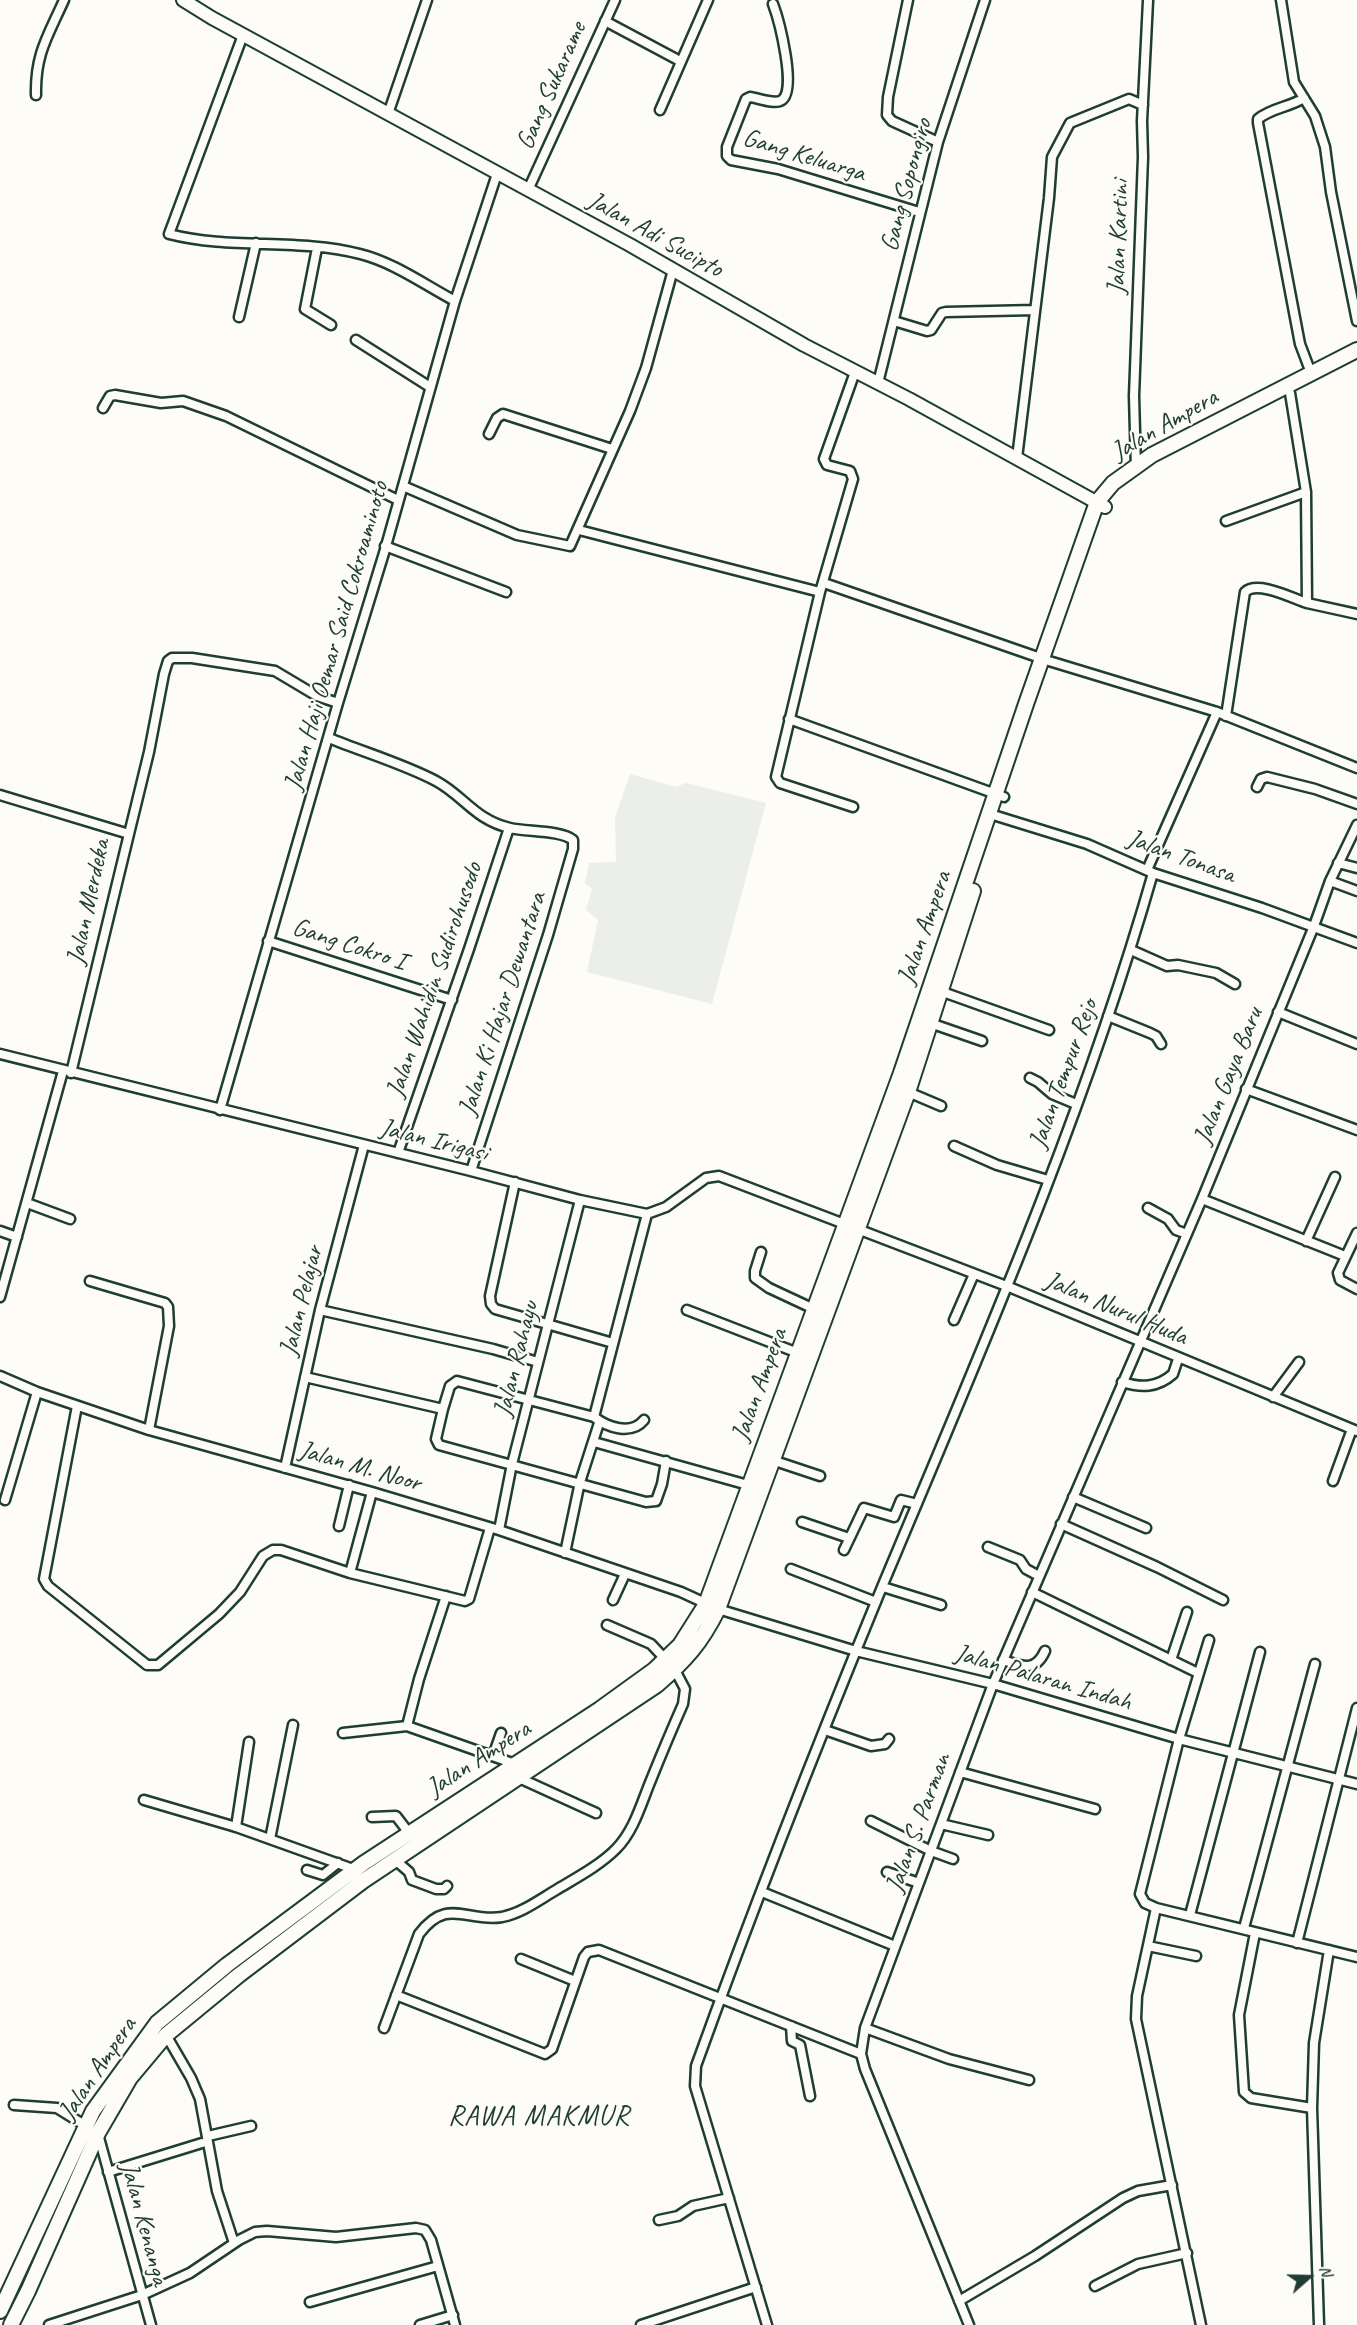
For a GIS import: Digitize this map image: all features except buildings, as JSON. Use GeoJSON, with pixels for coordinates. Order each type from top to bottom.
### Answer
{"type":"FeatureCollection","features":[{"type":"Feature","properties":{"kind":"main road","name":"Jalan Ampera"},"geometry":{"type":"LineString","coordinates":[[712,1606],[772,1460],[908,1092],[1000,796],[1045,659],[1101,504],[1136,470],[1174,443],[1357,350]]}},
{"type":"Feature","properties":{"kind":"main road","name":"Jalan Ampera"},"geometry":{"type":"LineString","coordinates":[[1136,470],[1357,359]]}},
{"type":"Feature","properties":{"kind":"main road","name":"Jalan Ampera"},"geometry":{"type":"LineString","coordinates":[[0,2311],[92,2130],[130,2078],[166,2035],[239,1975],[394,1859],[428,1828],[516,1771],[576,1739],[670,1665],[690,1655],[708,1629],[712,1606],[748,1485],[994,815]]}},
{"type":"Feature","properties":{"kind":"main road","name":"Jalan Ampera"},"geometry":{"type":"LineString","coordinates":[[11,2325],[28,2291],[92,2130],[93,2111],[157,2023],[227,1965],[356,1870],[409,1833],[428,1828]]}},
{"type":"Feature","properties":{"kind":"street"},"geometry":{"type":"LineString","coordinates":[[36,95],[35,74],[39,55],[64,0]]}},
{"type":"Feature","properties":{"kind":"street","name":"Jalan Adi Sucipto"},"geometry":{"type":"LineString","coordinates":[[183,0],[855,372],[1101,504]]}},
{"type":"Feature","properties":{"kind":"street"},"geometry":{"type":"LineString","coordinates":[[388,114],[427,0]]}},
{"type":"Feature","properties":{"kind":"street","name":"Gang Sukarame"},"geometry":{"type":"LineString","coordinates":[[528,190],[615,0]]}},
{"type":"Feature","properties":{"kind":"street"},"geometry":{"type":"LineString","coordinates":[[660,110],[708,0]]}},
{"type":"Feature","properties":{"kind":"street"},"geometry":{"type":"LineString","coordinates":[[908,0],[888,97],[887,115],[892,121],[938,142]]}},
{"type":"Feature","properties":{"kind":"street","name":"Gang Sopongiro"},"geometry":{"type":"LineString","coordinates":[[878,383],[938,142],[985,0]]}},
{"type":"Feature","properties":{"kind":"street"},"geometry":{"type":"LineString","coordinates":[[1281,0],[1293,76],[1315,116],[1324,147],[1357,321]]}},
{"type":"Feature","properties":{"kind":"street","name":"Jalan Kartini"},"geometry":{"type":"LineString","coordinates":[[1136,470],[1134,396],[1148,1]]}},
{"type":"Feature","properties":{"kind":"street","name":"Gang Keluarga"},"geometry":{"type":"LineString","coordinates":[[773,4],[784,41],[787,71],[786,93],[779,101],[750,97],[746,99],[727,147],[727,156],[731,160],[778,168],[919,213]]}},
{"type":"Feature","properties":{"kind":"street"},"geometry":{"type":"LineString","coordinates":[[605,21],[680,61]]}},
{"type":"Feature","properties":{"kind":"street"},"geometry":{"type":"LineString","coordinates":[[243,35],[169,234],[198,241],[344,250],[377,259],[455,301]]}},
{"type":"Feature","properties":{"kind":"street"},"geometry":{"type":"LineString","coordinates":[[1304,98],[1292,106],[1262,116],[1257,123],[1300,344],[1311,373]]}},
{"type":"Feature","properties":{"kind":"street"},"geometry":{"type":"LineString","coordinates":[[1017,458],[1052,157],[1067,127],[1074,121],[1126,100],[1133,100],[1143,105]]}},
{"type":"Feature","properties":{"kind":"street","name":"Jalan Haji Oemar Said Cokroaminoto"},"geometry":{"type":"LineString","coordinates":[[220,1110],[386,546],[455,301],[497,174]]}},
{"type":"Feature","properties":{"kind":"street"},"geometry":{"type":"LineString","coordinates":[[239,317],[256,243]]}},
{"type":"Feature","properties":{"kind":"street"},"geometry":{"type":"LineString","coordinates":[[317,248],[305,309],[331,325]]}},
{"type":"Feature","properties":{"kind":"street"},"geometry":{"type":"LineString","coordinates":[[403,486],[532,539],[570,546],[630,411],[646,368],[673,270]]}},
{"type":"Feature","properties":{"kind":"street"},"geometry":{"type":"LineString","coordinates":[[894,321],[927,331],[931,330],[942,313],[946,312],[1035,310]]}},
{"type":"Feature","properties":{"kind":"street"},"geometry":{"type":"LineString","coordinates":[[356,340],[430,387]]}},
{"type":"Feature","properties":{"kind":"street"},"geometry":{"type":"LineString","coordinates":[[853,807],[777,781],[776,774],[820,592],[853,479],[850,471],[827,465],[824,459],[855,372]]}},
{"type":"Feature","properties":{"kind":"street"},"geometry":{"type":"LineString","coordinates":[[1290,393],[1306,492],[1307,603]]}},
{"type":"Feature","properties":{"kind":"street"},"geometry":{"type":"LineString","coordinates":[[103,408],[110,396],[161,403],[175,401],[188,403],[226,416],[398,500]]}},
{"type":"Feature","properties":{"kind":"street"},"geometry":{"type":"LineString","coordinates":[[489,434],[497,418],[503,414],[612,448]]}},
{"type":"Feature","properties":{"kind":"street"},"geometry":{"type":"LineString","coordinates":[[1226,521],[1306,492]]}},
{"type":"Feature","properties":{"kind":"street"},"geometry":{"type":"LineString","coordinates":[[579,530],[820,592]]}},
{"type":"Feature","properties":{"kind":"street"},"geometry":{"type":"LineString","coordinates":[[386,546],[506,592]]}},
{"type":"Feature","properties":{"kind":"street"},"geometry":{"type":"LineString","coordinates":[[824,583],[1045,659],[1217,712],[1357,768]]}},
{"type":"Feature","properties":{"kind":"street"},"geometry":{"type":"LineString","coordinates":[[1226,716],[1245,592],[1249,588],[1258,587],[1307,603],[1357,614]]}},
{"type":"Feature","properties":{"kind":"street"},"geometry":{"type":"LineString","coordinates":[[129,834],[149,752],[164,674],[168,661],[172,658],[192,658],[275,671],[317,696],[338,703]]}},
{"type":"Feature","properties":{"kind":"street","name":"Jalan Tempur Rejo"},"geometry":{"type":"LineString","coordinates":[[767,2325],[695,2086],[696,2066],[856,1651],[1009,1287],[1131,950],[1150,872],[1217,712]]}},
{"type":"Feature","properties":{"kind":"street"},"geometry":{"type":"LineString","coordinates":[[789,719],[1000,796]]}},
{"type":"Feature","properties":{"kind":"street"},"geometry":{"type":"LineString","coordinates":[[329,738],[435,780],[476,813],[509,828]]}},
{"type":"Feature","properties":{"kind":"street"},"geometry":{"type":"LineString","coordinates":[[1257,787],[1261,779],[1268,777],[1315,789],[1357,804]]}},
{"type":"Feature","properties":{"kind":"street","name":"Jalan Merdeka"},"geometry":{"type":"LineString","coordinates":[[0,795],[129,834],[67,1072],[0,1297]]}},
{"type":"Feature","properties":{"kind":"street","name":"Jalan Tonasa"},"geometry":{"type":"LineString","coordinates":[[994,815],[1087,844],[1150,872],[1314,926],[1357,943]]}},
{"type":"Feature","properties":{"kind":"street","name":"Jalan Gaya Baru"},"geometry":{"type":"LineString","coordinates":[[1143,1336],[1202,1199],[1314,926],[1330,881],[1357,825]]}},
{"type":"Feature","properties":{"kind":"street","name":"Jalan Ki Hajar Dewantara"},"geometry":{"type":"LineString","coordinates":[[471,1171],[548,935],[573,849],[573,840],[569,837],[509,828]]}},
{"type":"Feature","properties":{"kind":"street","name":"Jalan Wahidin Sudirohusodo"},"geometry":{"type":"LineString","coordinates":[[399,1150],[509,828]]}},
{"type":"Feature","properties":{"kind":"street"},"geometry":{"type":"LineString","coordinates":[[1338,863],[1357,868]]}},
{"type":"Feature","properties":{"kind":"street"},"geometry":{"type":"LineString","coordinates":[[1330,881],[1357,891]]}},
{"type":"Feature","properties":{"kind":"street","name":"Gang Cokro I"},"geometry":{"type":"LineString","coordinates":[[268,941],[452,999]]}},
{"type":"Feature","properties":{"kind":"street"},"geometry":{"type":"LineString","coordinates":[[1131,950],[1167,966],[1178,965],[1216,973],[1235,984]]}},
{"type":"Feature","properties":{"kind":"street"},"geometry":{"type":"LineString","coordinates":[[940,991],[1049,1030]]}},
{"type":"Feature","properties":{"kind":"street"},"geometry":{"type":"LineString","coordinates":[[1278,1012],[1357,1044]]}},
{"type":"Feature","properties":{"kind":"street"},"geometry":{"type":"LineString","coordinates":[[1108,1016],[1156,1036],[1161,1044]]}},
{"type":"Feature","properties":{"kind":"street"},"geometry":{"type":"LineString","coordinates":[[930,1023],[982,1041]]}},
{"type":"Feature","properties":{"kind":"street","name":"Jalan Irigasi"},"geometry":{"type":"LineString","coordinates":[[0,1054],[364,1145],[399,1150],[580,1200],[647,1214]]}},
{"type":"Feature","properties":{"kind":"street"},"geometry":{"type":"LineString","coordinates":[[1030,1078],[1052,1095],[1076,1104]]}},
{"type":"Feature","properties":{"kind":"street"},"geometry":{"type":"LineString","coordinates":[[1246,1089],[1357,1130]]}},
{"type":"Feature","properties":{"kind":"street"},"geometry":{"type":"LineString","coordinates":[[908,1092],[941,1106]]}},
{"type":"Feature","properties":{"kind":"street","name":"Jalan Pelajar"},"geometry":{"type":"LineString","coordinates":[[285,1468],[320,1310],[364,1145]]}},
{"type":"Feature","properties":{"kind":"street"},"geometry":{"type":"LineString","coordinates":[[954,1146],[997,1165],[1048,1180]]}},
{"type":"Feature","properties":{"kind":"street"},"geometry":{"type":"LineString","coordinates":[[565,1552],[580,1482],[594,1442],[596,1420],[612,1343],[647,1214],[666,1207],[700,1181],[712,1176],[729,1179],[844,1224]]}},
{"type":"Feature","properties":{"kind":"street"},"geometry":{"type":"LineString","coordinates":[[1306,1241],[1335,1177]]}},
{"type":"Feature","properties":{"kind":"street"},"geometry":{"type":"LineString","coordinates":[[515,1182],[490,1296],[491,1305],[495,1309],[612,1343]]}},
{"type":"Feature","properties":{"kind":"street"},"geometry":{"type":"LineString","coordinates":[[1202,1199],[1345,1256]]}},
{"type":"Feature","properties":{"kind":"street","name":"Jalan Rahayu"},"geometry":{"type":"LineString","coordinates":[[446,1596],[465,1601],[469,1599],[494,1529],[580,1200]]}},
{"type":"Feature","properties":{"kind":"street"},"geometry":{"type":"LineString","coordinates":[[27,1203],[70,1219]]}},
{"type":"Feature","properties":{"kind":"street"},"geometry":{"type":"LineString","coordinates":[[1148,1208],[1168,1219],[1176,1230],[1187,1234]]}},
{"type":"Feature","properties":{"kind":"street","name":"Jalan Nurul Huda"},"geometry":{"type":"LineString","coordinates":[[844,1224],[1143,1336],[1178,1359],[1354,1430]]}},
{"type":"Feature","properties":{"kind":"street"},"geometry":{"type":"LineString","coordinates":[[0,1231],[17,1237]]}},
{"type":"Feature","properties":{"kind":"street"},"geometry":{"type":"LineString","coordinates":[[1357,1233],[1345,1256],[1338,1277],[1357,1289]]}},
{"type":"Feature","properties":{"kind":"street"},"geometry":{"type":"LineString","coordinates":[[761,1252],[754,1271],[756,1278],[769,1288],[814,1309]]}},
{"type":"Feature","properties":{"kind":"street"},"geometry":{"type":"LineString","coordinates":[[954,1320],[974,1274]]}},
{"type":"Feature","properties":{"kind":"street"},"geometry":{"type":"LineString","coordinates":[[90,1281],[165,1303],[168,1306],[169,1326],[150,1430]]}},
{"type":"Feature","properties":{"kind":"street"},"geometry":{"type":"LineString","coordinates":[[320,1310],[493,1349],[538,1362]]}},
{"type":"Feature","properties":{"kind":"street"},"geometry":{"type":"LineString","coordinates":[[687,1310],[798,1353]]}},
{"type":"Feature","properties":{"kind":"street","name":"Jalan S. Parman"},"geometry":{"type":"LineString","coordinates":[[969,2325],[865,2069],[861,2054],[865,2028],[993,1684],[1143,1336]]}},
{"type":"Feature","properties":{"kind":"street"},"geometry":{"type":"LineString","coordinates":[[1122,1382],[1138,1387],[1161,1382],[1173,1374],[1178,1359]]}},
{"type":"Feature","properties":{"kind":"street"},"geometry":{"type":"LineString","coordinates":[[1274,1397],[1299,1362]]}},
{"type":"Feature","properties":{"kind":"street","name":"Jalan M. Noor"},"geometry":{"type":"LineString","coordinates":[[0,1376],[37,1392],[150,1430],[349,1485],[494,1529],[681,1592],[712,1606]]}},
{"type":"Feature","properties":{"kind":"street"},"geometry":{"type":"LineString","coordinates":[[305,1377],[443,1409]]}},
{"type":"Feature","properties":{"kind":"street"},"geometry":{"type":"LineString","coordinates":[[644,1420],[631,1430],[528,1399],[457,1381],[450,1386],[436,1439],[438,1444],[646,1502],[656,1501],[666,1461]]}},
{"type":"Feature","properties":{"kind":"street"},"geometry":{"type":"LineString","coordinates":[[5,1500],[37,1392]]}},
{"type":"Feature","properties":{"kind":"street"},"geometry":{"type":"LineString","coordinates":[[77,1406],[44,1579],[48,1586],[147,1665],[158,1665],[219,1614],[240,1592],[268,1551],[281,1550],[350,1573],[446,1596],[419,1679],[407,1726]]}},
{"type":"Feature","properties":{"kind":"street"},"geometry":{"type":"LineString","coordinates":[[1333,1481],[1354,1430]]}},
{"type":"Feature","properties":{"kind":"street"},"geometry":{"type":"LineString","coordinates":[[594,1442],[748,1485]]}},
{"type":"Feature","properties":{"kind":"street"},"geometry":{"type":"LineString","coordinates":[[772,1460],[820,1476]]}},
{"type":"Feature","properties":{"kind":"street"},"geometry":{"type":"LineString","coordinates":[[339,1526],[349,1485]]}},
{"type":"Feature","properties":{"kind":"street"},"geometry":{"type":"LineString","coordinates":[[350,1573],[372,1492]]}},
{"type":"Feature","properties":{"kind":"street"},"geometry":{"type":"LineString","coordinates":[[1073,1497],[1146,1528]]}},
{"type":"Feature","properties":{"kind":"street"},"geometry":{"type":"LineString","coordinates":[[894,1517],[901,1500],[917,1504]]}},
{"type":"Feature","properties":{"kind":"street"},"geometry":{"type":"LineString","coordinates":[[844,1550],[864,1508],[909,1523]]}},
{"type":"Feature","properties":{"kind":"street"},"geometry":{"type":"LineString","coordinates":[[802,1521],[849,1538]]}},
{"type":"Feature","properties":{"kind":"street"},"geometry":{"type":"LineString","coordinates":[[1061,1524],[1224,1600]]}},
{"type":"Feature","properties":{"kind":"street"},"geometry":{"type":"LineString","coordinates":[[988,1547],[1020,1560],[1026,1569],[1039,1576]]}},
{"type":"Feature","properties":{"kind":"street"},"geometry":{"type":"LineString","coordinates":[[791,1569],[876,1602]]}},
{"type":"Feature","properties":{"kind":"street"},"geometry":{"type":"LineString","coordinates":[[613,1600],[625,1574]]}},
{"type":"Feature","properties":{"kind":"street"},"geometry":{"type":"LineString","coordinates":[[883,1587],[941,1605]]}},
{"type":"Feature","properties":{"kind":"street"},"geometry":{"type":"LineString","coordinates":[[1032,1592],[1198,1673]]}},
{"type":"Feature","properties":{"kind":"street","name":"Jalan Palaran Indah"},"geometry":{"type":"LineString","coordinates":[[712,1606],[856,1651],[993,1684],[1179,1739],[1357,1784]]}},
{"type":"Feature","properties":{"kind":"street"},"geometry":{"type":"LineString","coordinates":[[1171,1660],[1187,1612]]}},
{"type":"Feature","properties":{"kind":"street"},"geometry":{"type":"LineString","coordinates":[[384,2028],[419,1934],[436,1916],[458,1913],[495,1918],[514,1913],[601,1862],[616,1849],[631,1829],[683,1704],[685,1689],[670,1665],[651,1644],[607,1625]]}},
{"type":"Feature","properties":{"kind":"street"},"geometry":{"type":"LineString","coordinates":[[1209,1640],[1179,1739],[1140,1894],[1145,1903],[1156,1908],[1357,1957]]}},
{"type":"Feature","properties":{"kind":"street"},"geometry":{"type":"LineString","coordinates":[[1003,1660],[1029,1666],[1037,1664],[1045,1651]]}},
{"type":"Feature","properties":{"kind":"street"},"geometry":{"type":"LineString","coordinates":[[1190,1915],[1260,1652]]}},
{"type":"Feature","properties":{"kind":"street"},"geometry":{"type":"LineString","coordinates":[[1244,1928],[1315,1664]]}},
{"type":"Feature","properties":{"kind":"street"},"geometry":{"type":"LineString","coordinates":[[1297,1943],[1357,1708]]}},
{"type":"Feature","properties":{"kind":"street"},"geometry":{"type":"LineString","coordinates":[[270,1839],[293,1725]]}},
{"type":"Feature","properties":{"kind":"street"},"geometry":{"type":"LineString","coordinates":[[343,1733],[407,1726],[493,1756],[516,1771],[596,1813]]}},
{"type":"Feature","properties":{"kind":"street"},"geometry":{"type":"LineString","coordinates":[[825,1730],[871,1746],[885,1744],[889,1739]]}},
{"type":"Feature","properties":{"kind":"street"},"geometry":{"type":"LineString","coordinates":[[493,1756],[501,1733]]}},
{"type":"Feature","properties":{"kind":"street"},"geometry":{"type":"LineString","coordinates":[[236,1827],[249,1742]]}},
{"type":"Feature","properties":{"kind":"street"},"geometry":{"type":"LineString","coordinates":[[960,1772],[1095,1809]]}},
{"type":"Feature","properties":{"kind":"street"},"geometry":{"type":"LineString","coordinates":[[144,1800],[236,1827],[356,1870]]}},
{"type":"Feature","properties":{"kind":"street"},"geometry":{"type":"LineString","coordinates":[[372,1817],[396,1816],[409,1833]]}},
{"type":"Feature","properties":{"kind":"street"},"geometry":{"type":"LineString","coordinates":[[871,1821],[931,1851],[953,1859]]}},
{"type":"Feature","properties":{"kind":"street"},"geometry":{"type":"LineString","coordinates":[[941,1824],[988,1835]]}},
{"type":"Feature","properties":{"kind":"street"},"geometry":{"type":"LineString","coordinates":[[394,1859],[409,1872],[412,1880],[436,1889],[444,1889],[447,1886]]}},
{"type":"Feature","properties":{"kind":"street"},"geometry":{"type":"LineString","coordinates":[[307,1870],[323,1875],[338,1863]]}},
{"type":"Feature","properties":{"kind":"street"},"geometry":{"type":"LineString","coordinates":[[887,1872],[919,1883]]}},
{"type":"Feature","properties":{"kind":"street"},"geometry":{"type":"LineString","coordinates":[[762,1892],[896,1946]]}},
{"type":"Feature","properties":{"kind":"street"},"geometry":{"type":"LineString","coordinates":[[1156,1908],[1137,1996],[1136,2019],[1201,2325]]}},
{"type":"Feature","properties":{"kind":"street"},"geometry":{"type":"LineString","coordinates":[[1255,1933],[1239,2015],[1244,2092],[1251,2098],[1311,2108]]}},
{"type":"Feature","properties":{"kind":"street"},"geometry":{"type":"LineString","coordinates":[[1148,1947],[1196,1956]]}},
{"type":"Feature","properties":{"kind":"street"},"geometry":{"type":"LineString","coordinates":[[396,1995],[545,2055],[552,2049],[584,1957],[588,1952],[599,1950],[861,2054]]}},
{"type":"Feature","properties":{"kind":"street"},"geometry":{"type":"LineString","coordinates":[[1319,2325],[1311,2108],[1314,2043],[1329,1950]]}},
{"type":"Feature","properties":{"kind":"street"},"geometry":{"type":"LineString","coordinates":[[521,1959],[575,1981]]}},
{"type":"Feature","properties":{"kind":"street"},"geometry":{"type":"LineString","coordinates":[[791,2026],[792,2041],[800,2044],[810,2096]]}},
{"type":"Feature","properties":{"kind":"street"},"geometry":{"type":"LineString","coordinates":[[865,2028],[949,2059],[1029,2080]]}},
{"type":"Feature","properties":{"kind":"street"},"geometry":{"type":"LineString","coordinates":[[166,2035],[191,2078],[200,2099],[205,2140],[234,2243]]}},
{"type":"Feature","properties":{"kind":"street"},"geometry":{"type":"LineString","coordinates":[[14,2105],[57,2108],[92,2130]]}},
{"type":"Feature","properties":{"kind":"street"},"geometry":{"type":"LineString","coordinates":[[108,2172],[251,2126]]}},
{"type":"Feature","properties":{"kind":"street","name":"Jalan Kenanga"},"geometry":{"type":"LineString","coordinates":[[92,2130],[108,2172],[151,2325]]}},
{"type":"Feature","properties":{"kind":"street"},"geometry":{"type":"LineString","coordinates":[[959,2301],[1035,2256],[1131,2194],[1172,2185]]}},
{"type":"Feature","properties":{"kind":"street"},"geometry":{"type":"LineString","coordinates":[[659,2220],[678,2216],[693,2206],[729,2198]]}},
{"type":"Feature","properties":{"kind":"street"},"geometry":{"type":"LineString","coordinates":[[49,2325],[142,2295],[190,2273],[234,2243],[255,2232],[336,2237],[416,2228],[425,2229],[428,2233],[455,2325]]}},
{"type":"Feature","properties":{"kind":"street"},"geometry":{"type":"LineString","coordinates":[[1095,2286],[1138,2264],[1187,2253]]}},
{"type":"Feature","properties":{"kind":"street"},"geometry":{"type":"LineString","coordinates":[[310,2302],[438,2266]]}},
{"type":"Feature","properties":{"kind":"street"},"geometry":{"type":"LineString","coordinates":[[641,2325],[756,2287]]}},
{"type":"Feature","properties":{"kind":"street"},"geometry":{"type":"LineString","coordinates":[[420,2325],[453,2315]]}},
{"type":"Feature","properties":{"kind":"shaded area"},"geometry":{"type":"Polygon","coordinates":[[[630,774],[676,787],[686,783],[766,803],[712,1004],[587,972],[598,920],[586,910],[592,889],[585,883],[589,863],[616,862],[615,818],[630,774]]]}},
{"type":"Feature","properties":{"kind":"district","name":"RAWA MAKMUR"},"geometry":{"type":"Point","coordinates":[539,2117]}}]}
